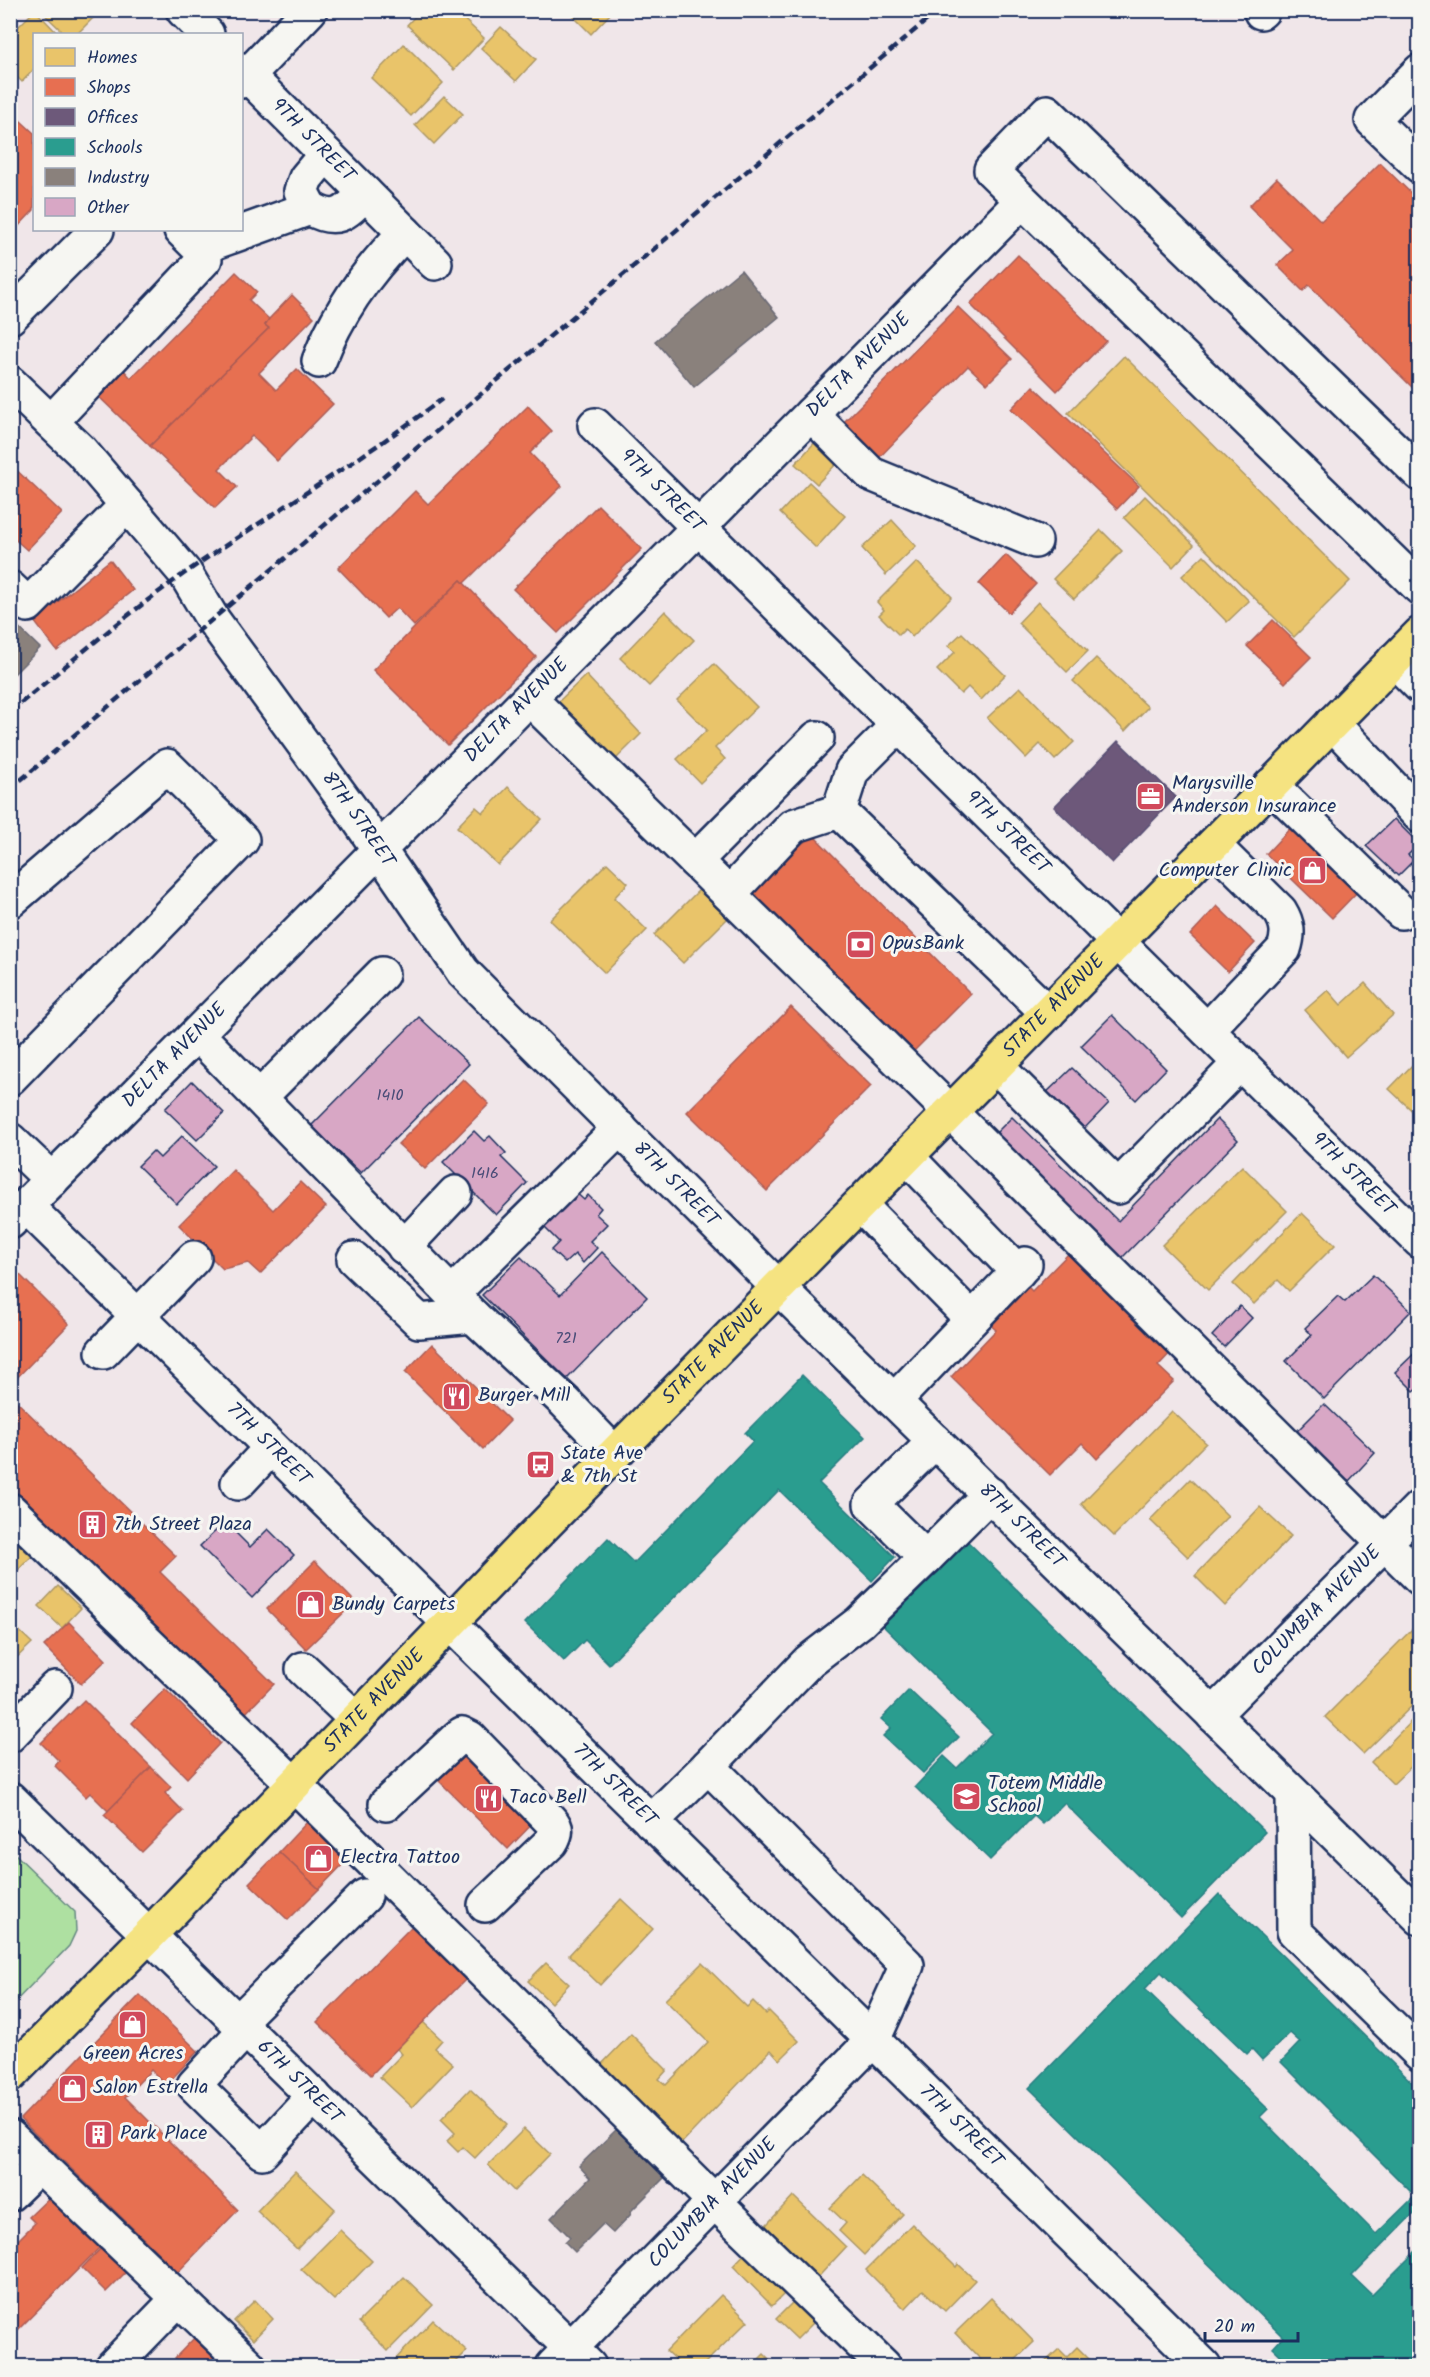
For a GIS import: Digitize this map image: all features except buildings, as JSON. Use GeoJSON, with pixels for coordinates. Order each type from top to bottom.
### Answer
{"type":"FeatureCollection","features":[{"type":"Feature","properties":{"kind":"main road","name":"STATE AVENUE"},"geometry":{"type":"LineString","coordinates":[[10,2075],[1419,634]]}},
{"type":"Feature","properties":{"kind":"street"},"geometry":{"type":"LineString","coordinates":[[183,10],[206,33]]}},
{"type":"Feature","properties":{"kind":"street"},"geometry":{"type":"LineString","coordinates":[[243,76],[310,10]]}},
{"type":"Feature","properties":{"kind":"street"},"geometry":{"type":"LineString","coordinates":[[1419,72],[1372,120],[1419,166]]}},
{"type":"Feature","properties":{"kind":"street","name":"9TH STREET"},"geometry":{"type":"LineString","coordinates":[[243,76],[435,262]]}},
{"type":"Feature","properties":{"kind":"street"},"geometry":{"type":"LineString","coordinates":[[1419,474],[1047,112],[991,170],[1419,588]]}},
{"type":"Feature","properties":{"kind":"street"},"geometry":{"type":"LineString","coordinates":[[326,154],[306,178],[301,191],[310,208],[332,217],[347,211],[365,193]]}},
{"type":"Feature","properties":{"kind":"street","name":"DELTA AVENUE"},"geometry":{"type":"LineString","coordinates":[[18,1214],[1022,201]]}},
{"type":"Feature","properties":{"kind":"street"},"geometry":{"type":"LineString","coordinates":[[243,225],[310,208]]}},
{"type":"Feature","properties":{"kind":"street"},"geometry":{"type":"LineString","coordinates":[[10,317],[95,231]]}},
{"type":"Feature","properties":{"kind":"street"},"geometry":{"type":"LineString","coordinates":[[51,422],[205,260],[190,239],[221,231]]}},
{"type":"Feature","properties":{"kind":"street"},"geometry":{"type":"LineString","coordinates":[[319,361],[329,336],[354,291],[405,233]]}},
{"type":"Feature","properties":{"kind":"street","name":"8TH STREET"},"geometry":{"type":"LineString","coordinates":[[10,383],[81,451],[185,573],[213,620],[380,850],[463,972],[779,1288],[1419,1918]]}},
{"type":"Feature","properties":{"kind":"street"},"geometry":{"type":"LineString","coordinates":[[811,414],[871,474],[1035,541]]}},
{"type":"Feature","properties":{"kind":"street","name":"9TH STREET"},"geometry":{"type":"LineString","coordinates":[[595,424],[1419,1241]]}},
{"type":"Feature","properties":{"kind":"street"},"geometry":{"type":"LineString","coordinates":[[10,588],[28,605],[127,505]]}},
{"type":"Feature","properties":{"kind":"street"},"geometry":{"type":"LineString","coordinates":[[1394,660],[1419,686]]}},
{"type":"Feature","properties":{"kind":"street"},"geometry":{"type":"LineString","coordinates":[[530,699],[781,946],[825,974],[897,1047],[908,1070],[950,1113],[1419,1578]]}},
{"type":"Feature","properties":{"kind":"street"},"geometry":{"type":"LineString","coordinates":[[1332,723],[1419,816]]}},
{"type":"Feature","properties":{"kind":"street"},"geometry":{"type":"LineString","coordinates":[[840,811],[852,771],[898,725]]}},
{"type":"Feature","properties":{"kind":"street"},"geometry":{"type":"LineString","coordinates":[[695,861],[817,738]]}},
{"type":"Feature","properties":{"kind":"street"},"geometry":{"type":"LineString","coordinates":[[10,902],[167,766],[242,840],[10,1078]]}},
{"type":"Feature","properties":{"kind":"street"},"geometry":{"type":"LineString","coordinates":[[1271,785],[1401,912]]}},
{"type":"Feature","properties":{"kind":"street"},"geometry":{"type":"LineString","coordinates":[[729,894],[793,826],[840,811]]}},
{"type":"Feature","properties":{"kind":"street"},"geometry":{"type":"LineString","coordinates":[[840,811],[1048,1013]]}},
{"type":"Feature","properties":{"kind":"street"},"geometry":{"type":"LineString","coordinates":[[1206,1030],[1284,949],[1287,939],[1285,920],[1280,911],[1213,845]]}},
{"type":"Feature","properties":{"kind":"street"},"geometry":{"type":"LineString","coordinates":[[260,1097],[382,974]]}},
{"type":"Feature","properties":{"kind":"street"},"geometry":{"type":"LineString","coordinates":[[197,1034],[462,1305],[565,1402],[615,1454]]}},
{"type":"Feature","properties":{"kind":"street"},"geometry":{"type":"LineString","coordinates":[[996,1066],[1118,1187],[1240,1063]]}},
{"type":"Feature","properties":{"kind":"street"},"geometry":{"type":"LineString","coordinates":[[354,1259],[419,1321],[462,1305],[620,1128]]}},
{"type":"Feature","properties":{"kind":"street"},"geometry":{"type":"LineString","coordinates":[[10,1140],[52,1180]]}},
{"type":"Feature","properties":{"kind":"street"},"geometry":{"type":"LineString","coordinates":[[894,1401],[1021,1268],[907,1157]]}},
{"type":"Feature","properties":{"kind":"street"},"geometry":{"type":"LineString","coordinates":[[404,1246],[455,1193]]}},
{"type":"Feature","properties":{"kind":"street"},"geometry":{"type":"LineString","coordinates":[[860,1205],[972,1319]]}},
{"type":"Feature","properties":{"kind":"street","name":"7TH STREET"},"geometry":{"type":"LineString","coordinates":[[18,1214],[137,1316],[1204,2367]]}},
{"type":"Feature","properties":{"kind":"street"},"geometry":{"type":"LineString","coordinates":[[103,1352],[194,1258]]}},
{"type":"Feature","properties":{"kind":"street"},"geometry":{"type":"LineString","coordinates":[[927,1558],[872,1504],[935,1441]]}},
{"type":"Feature","properties":{"kind":"street"},"geometry":{"type":"LineString","coordinates":[[238,1483],[272,1448]]}},
{"type":"Feature","properties":{"kind":"street"},"geometry":{"type":"LineString","coordinates":[[651,1822],[809,1661],[860,1622],[990,1494]]}},
{"type":"Feature","properties":{"kind":"street","name":"COLUMBIA AVENUE"},"geometry":{"type":"LineString","coordinates":[[1213,1715],[1419,1507]]}},
{"type":"Feature","properties":{"kind":"street"},"geometry":{"type":"LineString","coordinates":[[10,1510],[294,1784],[884,2367]]}},
{"type":"Feature","properties":{"kind":"street"},"geometry":{"type":"LineString","coordinates":[[303,1669],[357,1720]]}},
{"type":"Feature","properties":{"kind":"street"},"geometry":{"type":"LineString","coordinates":[[10,1735],[55,1688]]}},
{"type":"Feature","properties":{"kind":"street"},"geometry":{"type":"LineString","coordinates":[[386,1804],[458,1737],[462,1734],[470,1738],[555,1825],[556,1831],[551,1842],[485,1905]]}},
{"type":"Feature","properties":{"kind":"street","name":"COLUMBIA AVENUE"},"geometry":{"type":"LineString","coordinates":[[571,2361],[715,2202],[873,2040],[907,1965],[708,1766]]}},
{"type":"Feature","properties":{"kind":"street"},"geometry":{"type":"LineString","coordinates":[[1293,1794],[1294,1931],[1419,2054]]}},
{"type":"Feature","properties":{"kind":"street","name":"6TH STREET"},"geometry":{"type":"LineString","coordinates":[[10,1798],[314,2096],[571,2361]]}},
{"type":"Feature","properties":{"kind":"street"},"geometry":{"type":"LineString","coordinates":[[314,2096],[262,2152],[194,2085],[242,2026],[365,1896]]}},
{"type":"Feature","properties":{"kind":"street"},"geometry":{"type":"LineString","coordinates":[[10,2137],[249,2367]]}},
{"type":"Feature","properties":{"kind":"street"},"geometry":{"type":"LineString","coordinates":[[10,2194],[40,2165]]}},
{"type":"Feature","properties":{"kind":"street"},"geometry":{"type":"LineString","coordinates":[[113,2367],[178,2299]]}},
{"type":"Feature","properties":{"kind":"green space"},"geometry":{"type":"Polygon","coordinates":[[[11,1850],[75,1912],[76,1931],[69,1946],[11,2006],[11,1850]]]}},
{"type":"Feature","properties":{"kind":"railway"},"geometry":{"type":"LineString","coordinates":[[10,789],[939,10]]}},
{"type":"Feature","properties":{"kind":"railway"},"geometry":{"type":"LineString","coordinates":[[10,712],[162,589],[379,444],[442,399]]}},
{"type":"Feature","properties":{"kind":"place","name":"Marysville Anderson Insurance"},"geometry":{"type":"Point","coordinates":[1151,796]}},
{"type":"Feature","properties":{"kind":"place","name":"Computer Clinic"},"geometry":{"type":"Point","coordinates":[1313,871]}},
{"type":"Feature","properties":{"kind":"place","name":"OpusBank"},"geometry":{"type":"Point","coordinates":[861,944]}},
{"type":"Feature","properties":{"kind":"place","name":"Burger Mill"},"geometry":{"type":"Point","coordinates":[457,1396]}},
{"type":"Feature","properties":{"kind":"place","name":"State Ave & 7th St"},"geometry":{"type":"Point","coordinates":[540,1465]}},
{"type":"Feature","properties":{"kind":"place","name":"7th Street Plaza"},"geometry":{"type":"Point","coordinates":[93,1525]}},
{"type":"Feature","properties":{"kind":"place","name":"Bundy Carpets"},"geometry":{"type":"Point","coordinates":[311,1605]}},
{"type":"Feature","properties":{"kind":"place","name":"Totem Middle School"},"geometry":{"type":"Point","coordinates":[967,1796]}},
{"type":"Feature","properties":{"kind":"place","name":"Taco Bell"},"geometry":{"type":"Point","coordinates":[488,1798]}},
{"type":"Feature","properties":{"kind":"place","name":"Electra Tattoo"},"geometry":{"type":"Point","coordinates":[319,1858]}},
{"type":"Feature","properties":{"kind":"place","name":"Green Acres"},"geometry":{"type":"Point","coordinates":[133,2024]}},
{"type":"Feature","properties":{"kind":"place","name":"Salon Estrella"},"geometry":{"type":"Point","coordinates":[72,2088]}},
{"type":"Feature","properties":{"kind":"place","name":"Park Place"},"geometry":{"type":"Point","coordinates":[99,2134]}}]}
